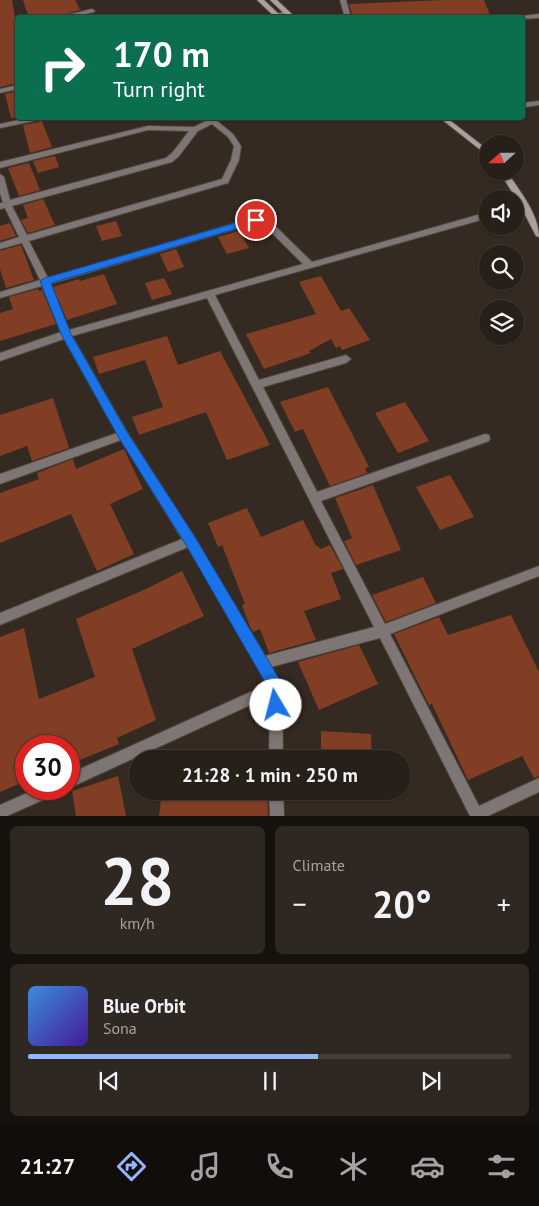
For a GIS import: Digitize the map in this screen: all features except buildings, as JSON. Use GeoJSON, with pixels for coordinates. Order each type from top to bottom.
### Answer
{"type":"FeatureCollection","features":[{"type":"Feature","properties":{"kind":"main road"},"geometry":{"type":"LineString","coordinates":[[260,0],[271,15]]}},
{"type":"Feature","properties":{"kind":"main road"},"geometry":{"type":"LineString","coordinates":[[273,0],[290,15]]}},
{"type":"Feature","properties":{"kind":"main road"},"geometry":{"type":"LineString","coordinates":[[446,120],[479,147]]}},
{"type":"Feature","properties":{"kind":"main road"},"geometry":{"type":"LineString","coordinates":[[524,205],[539,234]]}},
{"type":"Feature","properties":{"kind":"street"},"geometry":{"type":"LineString","coordinates":[[343,0],[347,15]]}},
{"type":"Feature","properties":{"kind":"street"},"geometry":{"type":"LineString","coordinates":[[72,15],[92,11]]}},
{"type":"Feature","properties":{"kind":"street"},"geometry":{"type":"LineString","coordinates":[[279,15],[287,12]]}},
{"type":"Feature","properties":{"kind":"street"},"geometry":{"type":"LineString","coordinates":[[525,17],[539,16]]}},
{"type":"Feature","properties":{"kind":"street"},"geometry":{"type":"LineString","coordinates":[[0,91],[15,88]]}},
{"type":"Feature","properties":{"kind":"street"},"geometry":{"type":"LineString","coordinates":[[526,105],[539,103]]}},
{"type":"Feature","properties":{"kind":"street"},"geometry":{"type":"LineString","coordinates":[[0,126],[27,120]]}},
{"type":"Feature","properties":{"kind":"street"},"geometry":{"type":"LineString","coordinates":[[4,205],[164,162],[176,154],[195,129],[212,120]]}},
{"type":"Feature","properties":{"kind":"street"},"geometry":{"type":"LineString","coordinates":[[0,246],[225,181],[238,157],[239,148],[234,137],[215,120]]}},
{"type":"Feature","properties":{"kind":"street"},"geometry":{"type":"LineString","coordinates":[[0,165],[148,128],[195,129]]}},
{"type":"Feature","properties":{"kind":"street"},"geometry":{"type":"LineString","coordinates":[[0,176],[4,205],[45,281],[66,334],[123,435],[190,541],[276,687],[276,750]]}},
{"type":"Feature","properties":{"kind":"street"},"geometry":{"type":"LineString","coordinates":[[0,357],[66,334],[479,218]]}},
{"type":"Feature","properties":{"kind":"street"},"geometry":{"type":"LineString","coordinates":[[0,295],[256,220],[266,222],[311,266]]}},
{"type":"Feature","properties":{"kind":"street"},"geometry":{"type":"LineString","coordinates":[[210,294],[477,815],[539,785]]}},
{"type":"Feature","properties":{"kind":"street"},"geometry":{"type":"LineString","coordinates":[[257,385],[346,359]]}},
{"type":"Feature","properties":{"kind":"street"},"geometry":{"type":"LineString","coordinates":[[0,479],[123,435]]}},
{"type":"Feature","properties":{"kind":"street"},"geometry":{"type":"LineString","coordinates":[[315,498],[485,438]]}},
{"type":"Feature","properties":{"kind":"street"},"geometry":{"type":"LineString","coordinates":[[0,619],[190,541]]}},
{"type":"Feature","properties":{"kind":"street"},"geometry":{"type":"LineString","coordinates":[[262,663],[383,631],[539,571]]}},
{"type":"Feature","properties":{"kind":"street"},"geometry":{"type":"LineString","coordinates":[[80,776],[276,687]]}},
{"type":"Feature","properties":{"kind":"street"},"geometry":{"type":"LineString","coordinates":[[0,812],[27,800]]}},
{"type":"Feature","properties":{"kind":"street"},"geometry":{"type":"LineString","coordinates":[[276,800],[276,816]]}},
{"type":"Feature","properties":{"kind":"route"},"geometry":{"type":"LineString","coordinates":[[256,220],[45,281],[66,334],[123,435],[190,541],[276,687],[276,705]]}}]}
